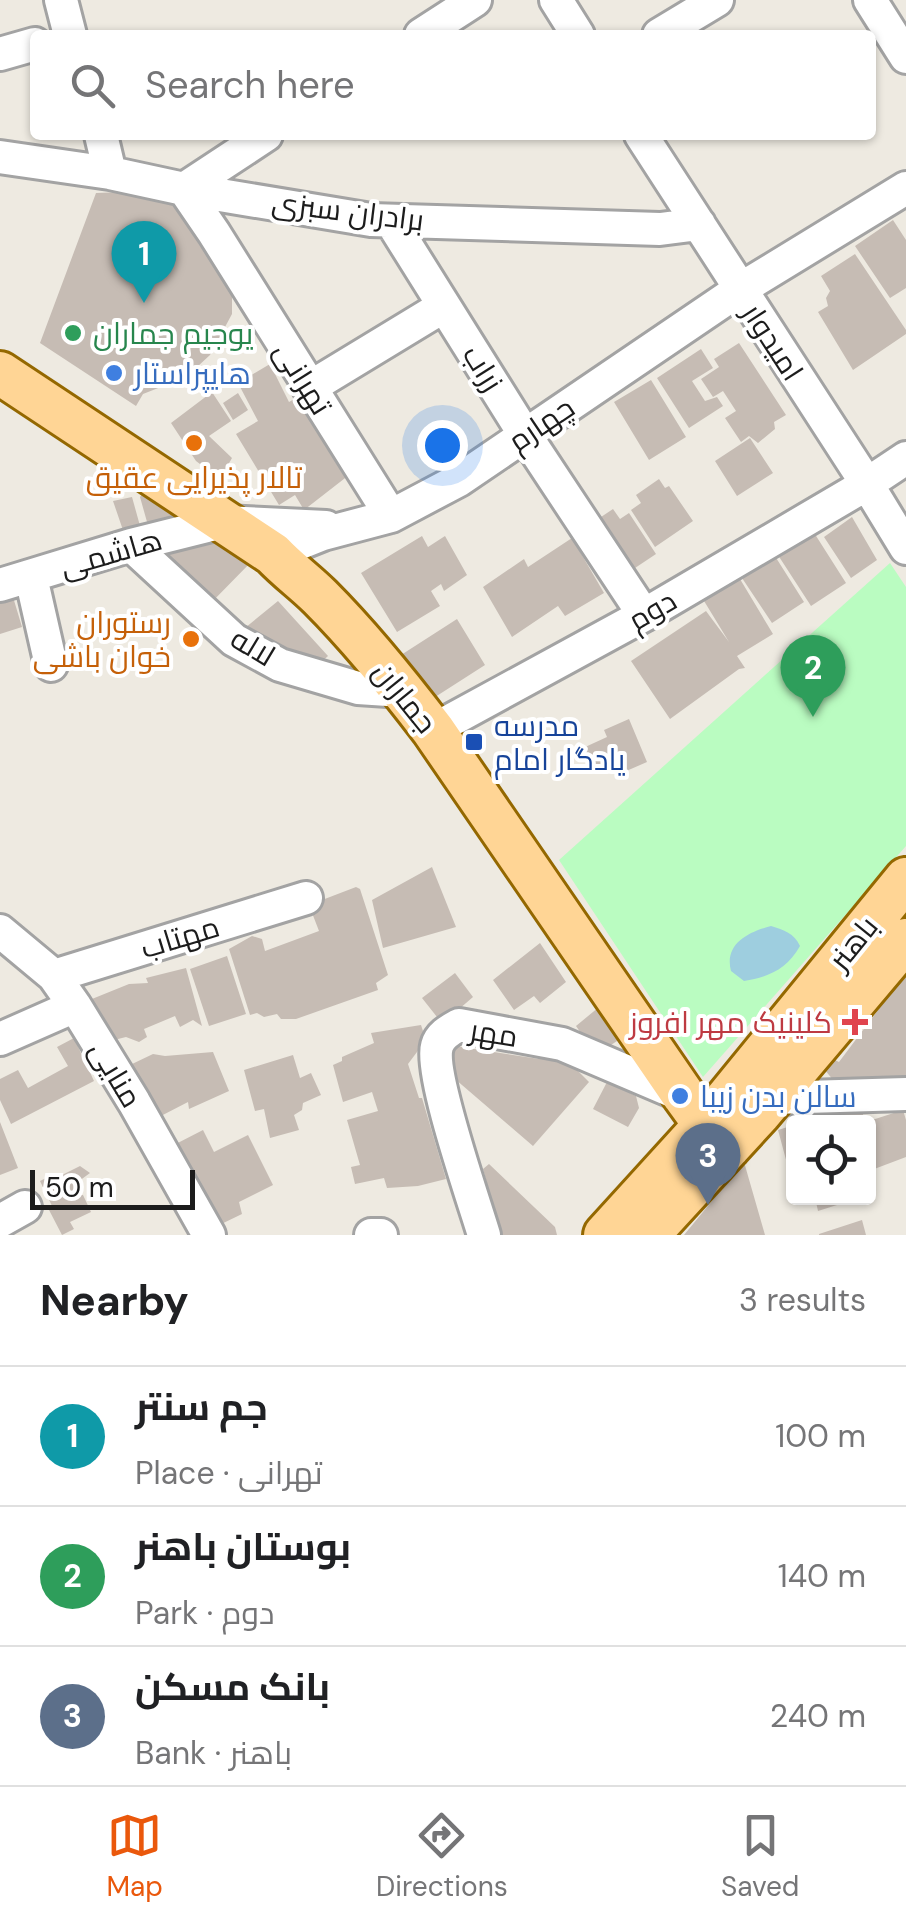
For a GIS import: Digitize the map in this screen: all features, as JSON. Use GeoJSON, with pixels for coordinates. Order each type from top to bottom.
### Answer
{"type":"FeatureCollection","features":[{"type":"Feature","properties":{"kind":"main road","name":"جماران"},"geometry":{"type":"LineString","coordinates":[[0,373],[273,554],[319,595],[433,730],[706,1122]]}},
{"type":"Feature","properties":{"kind":"main road","name":"باهنر"},"geometry":{"type":"LineString","coordinates":[[605,1235],[706,1122],[906,878]]}},
{"type":"Feature","properties":{"kind":"main road","name":"باهنر"},"geometry":{"type":"LineString","coordinates":[[648,1235],[706,1122],[773,1098],[906,940]]}},
{"type":"Feature","properties":{"kind":"street"},"geometry":{"type":"LineString","coordinates":[[61,0],[68,30]]}},
{"type":"Feature","properties":{"kind":"street"},"geometry":{"type":"LineString","coordinates":[[429,30],[476,0]]}},
{"type":"Feature","properties":{"kind":"street"},"geometry":{"type":"LineString","coordinates":[[556,0],[575,30]]}},
{"type":"Feature","properties":{"kind":"street"},"geometry":{"type":"LineString","coordinates":[[667,30],[717,0]]}},
{"type":"Feature","properties":{"kind":"street"},"geometry":{"type":"LineString","coordinates":[[870,0],[906,58]]}},
{"type":"Feature","properties":{"kind":"street"},"geometry":{"type":"LineString","coordinates":[[0,54],[30,45]]}},
{"type":"Feature","properties":{"kind":"street"},"geometry":{"type":"LineString","coordinates":[[102,140],[110,172]]}},
{"type":"Feature","properties":{"kind":"street"},"geometry":{"type":"LineString","coordinates":[[184,189],[258,140]]}},
{"type":"Feature","properties":{"kind":"street","name":"امیدوار"},"geometry":{"type":"LineString","coordinates":[[644,140],[906,548]]}},
{"type":"Feature","properties":{"kind":"street","name":"برادران سبزی"},"geometry":{"type":"LineString","coordinates":[[0,157],[110,172],[184,189],[371,220],[660,228],[699,224]]}},
{"type":"Feature","properties":{"kind":"street","name":"چهارم"},"geometry":{"type":"LineString","coordinates":[[273,554],[324,534],[391,516],[459,480],[739,290],[906,188]]}},
{"type":"Feature","properties":{"kind":"street","name":"تهرانی"},"geometry":{"type":"LineString","coordinates":[[184,189],[391,516]]}},
{"type":"Feature","properties":{"kind":"street","name":"زراب"},"geometry":{"type":"LineString","coordinates":[[391,220],[644,616]]}},
{"type":"Feature","properties":{"kind":"street"},"geometry":{"type":"LineString","coordinates":[[309,388],[444,306]]}},
{"type":"Feature","properties":{"kind":"street","name":"دوم"},"geometry":{"type":"LineString","coordinates":[[433,730],[644,616],[906,458]]}},
{"type":"Feature","properties":{"kind":"street","name":"هاشمی"},"geometry":{"type":"LineString","coordinates":[[16,581],[131,545],[223,522],[344,528]]}},
{"type":"Feature","properties":{"kind":"street","name":"لاله"},"geometry":{"type":"LineString","coordinates":[[131,545],[234,640],[280,665],[358,688],[403,691]]}},
{"type":"Feature","properties":{"kind":"street"},"geometry":{"type":"LineString","coordinates":[[16,581],[51,665]]}},
{"type":"Feature","properties":{"kind":"street","name":"مهتاب"},"geometry":{"type":"LineString","coordinates":[[54,976],[306,898]]}},
{"type":"Feature","properties":{"kind":"street","name":"منایی"},"geometry":{"type":"LineString","coordinates":[[0,932],[54,976],[75,1006],[209,1235]]}},
{"type":"Feature","properties":{"kind":"street"},"geometry":{"type":"LineString","coordinates":[[0,1039],[75,1006]]}},
{"type":"Feature","properties":{"kind":"street","name":"مهر"},"geometry":{"type":"LineString","coordinates":[[484,1235],[437,1068],[437,1047],[444,1034],[459,1025],[562,1044],[706,1122]]}},
{"type":"Feature","properties":{"kind":"street"},"geometry":{"type":"LineString","coordinates":[[773,1098],[906,1094]]}},
{"type":"Feature","properties":{"kind":"street"},"geometry":{"type":"LineString","coordinates":[[371,1235],[381,1235]]}},
{"type":"Feature","properties":{"kind":"green space"},"geometry":{"type":"Polygon","coordinates":[[[890,563],[906,587],[906,846],[703,1077],[559,860],[890,563]]]}},
{"type":"Feature","properties":{"kind":"water"},"geometry":{"type":"Polygon","coordinates":[[[771,926],[792,935],[800,946],[776,971],[744,981],[731,971],[731,953],[746,936],[771,926]]]}},
{"type":"Feature","properties":{"kind":"building"},"geometry":{"type":"Polygon","coordinates":[[[123,192],[169,201],[193,218],[232,292],[232,314],[210,355],[176,381],[143,394],[136,406],[40,343],[96,193],[123,192]]]}},
{"type":"Feature","properties":{"kind":"building"},"geometry":{"type":"Polygon","coordinates":[[[893,220],[906,240],[906,288],[890,298],[855,246],[893,220]]]}},
{"type":"Feature","properties":{"kind":"building"},"geometry":{"type":"Polygon","coordinates":[[[855,254],[906,334],[853,370],[818,312],[828,306],[826,298],[830,291],[821,276],[855,254]]]}},
{"type":"Feature","properties":{"kind":"building"},"geometry":{"type":"Polygon","coordinates":[[[739,343],[786,415],[774,422],[775,429],[758,443],[749,436],[741,442],[725,418],[736,411],[723,391],[713,397],[701,379],[719,367],[714,359],[739,343]]]}},
{"type":"Feature","properties":{"kind":"building"},"geometry":{"type":"Polygon","coordinates":[[[701,349],[713,368],[692,381],[705,401],[717,397],[723,406],[689,428],[657,378],[701,349]]]}},
{"type":"Feature","properties":{"kind":"building"},"geometry":{"type":"Polygon","coordinates":[[[270,364],[289,402],[310,390],[358,468],[304,510],[295,495],[279,505],[236,434],[258,421],[238,383],[270,364]]]}},
{"type":"Feature","properties":{"kind":"building"},"geometry":{"type":"Polygon","coordinates":[[[651,380],[686,437],[649,460],[614,402],[651,380]]]}},
{"type":"Feature","properties":{"kind":"building"},"geometry":{"type":"Polygon","coordinates":[[[212,392],[231,421],[209,436],[232,458],[220,479],[196,461],[171,423],[212,392]]]}},
{"type":"Feature","properties":{"kind":"building"},"geometry":{"type":"Polygon","coordinates":[[[238,393],[248,410],[233,420],[223,403],[238,393]]]}},
{"type":"Feature","properties":{"kind":"building"},"geometry":{"type":"Polygon","coordinates":[[[750,438],[773,473],[737,496],[715,461],[750,438]]]}},
{"type":"Feature","properties":{"kind":"building"},"geometry":{"type":"Polygon","coordinates":[[[659,479],[665,488],[669,486],[693,521],[655,547],[631,510],[641,503],[636,495],[659,479]]]}},
{"type":"Feature","properties":{"kind":"building"},"geometry":{"type":"Polygon","coordinates":[[[145,490],[183,519],[149,529],[140,497],[145,490]]]}},
{"type":"Feature","properties":{"kind":"building"},"geometry":{"type":"Polygon","coordinates":[[[132,497],[142,533],[125,536],[113,501],[132,497]]]}},
{"type":"Feature","properties":{"kind":"building"},"geometry":{"type":"Polygon","coordinates":[[[613,509],[620,519],[629,513],[656,554],[623,576],[589,525],[613,509]]]}},
{"type":"Feature","properties":{"kind":"building"},"geometry":{"type":"Polygon","coordinates":[[[852,517],[877,560],[851,578],[824,537],[852,517]]]}},
{"type":"Feature","properties":{"kind":"building"},"geometry":{"type":"Polygon","coordinates":[[[811,528],[846,583],[811,606],[776,552],[811,528]]]}},
{"type":"Feature","properties":{"kind":"building"},"geometry":{"type":"Polygon","coordinates":[[[229,534],[254,559],[207,607],[165,567],[166,553],[229,534]]]}},
{"type":"Feature","properties":{"kind":"building"},"geometry":{"type":"Polygon","coordinates":[[[422,536],[428,547],[445,536],[467,575],[444,591],[441,584],[431,591],[440,606],[397,632],[361,573],[422,536]]]}},
{"type":"Feature","properties":{"kind":"building"},"geometry":{"type":"Polygon","coordinates":[[[572,538],[604,593],[565,616],[558,606],[512,637],[483,587],[524,559],[528,567],[572,538]]]}},
{"type":"Feature","properties":{"kind":"building"},"geometry":{"type":"Polygon","coordinates":[[[773,553],[804,602],[772,623],[740,575],[773,553]]]}},
{"type":"Feature","properties":{"kind":"building"},"geometry":{"type":"Polygon","coordinates":[[[737,574],[773,634],[737,656],[745,668],[670,719],[631,661],[706,611],[729,642],[701,596],[737,574]]]}},
{"type":"Feature","properties":{"kind":"building"},"geometry":{"type":"Polygon","coordinates":[[[13,597],[22,627],[0,634],[0,601],[13,597]]]}},
{"type":"Feature","properties":{"kind":"building"},"geometry":{"type":"Polygon","coordinates":[[[278,601],[328,656],[315,668],[240,632],[278,601]]]}},
{"type":"Feature","properties":{"kind":"building"},"geometry":{"type":"Polygon","coordinates":[[[457,619],[485,665],[432,699],[401,655],[457,619]]]}},
{"type":"Feature","properties":{"kind":"building"},"geometry":{"type":"Polygon","coordinates":[[[629,719],[647,762],[624,772],[620,763],[595,773],[583,748],[607,737],[604,730],[629,719]]]}},
{"type":"Feature","properties":{"kind":"building"},"geometry":{"type":"Polygon","coordinates":[[[432,867],[456,927],[383,948],[372,900],[432,867]]]}},
{"type":"Feature","properties":{"kind":"building"},"geometry":{"type":"Polygon","coordinates":[[[356,887],[360,889],[388,975],[376,983],[378,990],[296,1019],[281,1019],[277,1014],[250,1015],[229,949],[252,936],[262,939],[265,951],[319,931],[309,905],[356,887]]]}},
{"type":"Feature","properties":{"kind":"building"},"geometry":{"type":"Polygon","coordinates":[[[540,943],[566,982],[540,1003],[534,996],[514,1010],[493,980],[540,943]]]}},
{"type":"Feature","properties":{"kind":"building"},"geometry":{"type":"Polygon","coordinates":[[[227,956],[246,1014],[209,1026],[190,969],[227,956]]]}},
{"type":"Feature","properties":{"kind":"building"},"geometry":{"type":"Polygon","coordinates":[[[186,968],[202,1026],[193,1020],[180,1027],[175,1016],[144,1029],[147,1037],[139,1042],[126,1037],[110,1041],[87,1001],[129,984],[148,983],[146,978],[186,968]]]}},
{"type":"Feature","properties":{"kind":"building"},"geometry":{"type":"Polygon","coordinates":[[[455,973],[473,997],[437,1028],[432,1021],[437,1017],[422,998],[455,973]]]}},
{"type":"Feature","properties":{"kind":"building"},"geometry":{"type":"Polygon","coordinates":[[[906,973],[906,1086],[834,1081],[824,1069],[833,1059],[839,1062],[906,973]]]}},
{"type":"Feature","properties":{"kind":"building"},"geometry":{"type":"Polygon","coordinates":[[[599,1007],[620,1039],[596,1055],[576,1026],[599,1007]]]}},
{"type":"Feature","properties":{"kind":"building"},"geometry":{"type":"Polygon","coordinates":[[[421,1025],[426,1040],[408,1064],[446,1179],[387,1188],[384,1178],[355,1184],[351,1167],[360,1165],[347,1120],[378,1111],[372,1092],[343,1102],[333,1065],[374,1043],[371,1033],[421,1025]]]}},
{"type":"Feature","properties":{"kind":"building"},"geometry":{"type":"Polygon","coordinates":[[[74,1038],[94,1081],[11,1124],[0,1100],[0,1079],[18,1070],[28,1088],[68,1066],[57,1047],[74,1038]]]}},
{"type":"Feature","properties":{"kind":"building"},"geometry":{"type":"Polygon","coordinates":[[[455,1046],[539,1059],[543,1054],[571,1064],[589,1082],[533,1146],[455,1079],[446,1056],[455,1046]]]}},
{"type":"Feature","properties":{"kind":"building"},"geometry":{"type":"Polygon","coordinates":[[[213,1052],[229,1091],[189,1109],[188,1102],[157,1118],[130,1065],[153,1054],[213,1052]]]}},
{"type":"Feature","properties":{"kind":"building"},"geometry":{"type":"Polygon","coordinates":[[[293,1055],[300,1078],[311,1073],[321,1095],[303,1103],[302,1110],[294,1115],[299,1130],[270,1138],[264,1109],[255,1111],[244,1070],[293,1055]]]}},
{"type":"Feature","properties":{"kind":"building"},"geometry":{"type":"Polygon","coordinates":[[[607,1082],[636,1096],[639,1108],[628,1127],[593,1109],[607,1082]]]}},
{"type":"Feature","properties":{"kind":"building"},"geometry":{"type":"Polygon","coordinates":[[[860,1107],[863,1115],[828,1115],[827,1108],[860,1107]]]}},
{"type":"Feature","properties":{"kind":"building"},"geometry":{"type":"Polygon","coordinates":[[[903,1110],[906,1157],[876,1168],[876,1119],[903,1110]]]}},
{"type":"Feature","properties":{"kind":"building"},"geometry":{"type":"Polygon","coordinates":[[[0,1122],[18,1168],[0,1175],[0,1122]]]}},
{"type":"Feature","properties":{"kind":"building"},"geometry":{"type":"Polygon","coordinates":[[[786,1128],[786,1160],[778,1130],[786,1128]]]}},
{"type":"Feature","properties":{"kind":"building"},"geometry":{"type":"Polygon","coordinates":[[[203,1130],[214,1152],[248,1135],[273,1185],[239,1202],[242,1214],[211,1229],[168,1148],[203,1130]]]}},
{"type":"Feature","properties":{"kind":"building"},"geometry":{"type":"Polygon","coordinates":[[[744,1162],[765,1235],[684,1235],[744,1162]]]}},
{"type":"Feature","properties":{"kind":"building"},"geometry":{"type":"Polygon","coordinates":[[[489,1164],[555,1227],[557,1235],[501,1235],[483,1169],[489,1164]]]}},
{"type":"Feature","properties":{"kind":"building"},"geometry":{"type":"Polygon","coordinates":[[[80,1166],[90,1173],[75,1184],[91,1212],[70,1222],[74,1229],[62,1235],[40,1181],[48,1177],[50,1181],[80,1166]]]}},
{"type":"Feature","properties":{"kind":"building"},"geometry":{"type":"Polygon","coordinates":[[[862,1220],[866,1235],[819,1235],[819,1234],[862,1220]]]}},
{"type":"Feature","properties":{"kind":"place","name":"جم سنتر"},"geometry":{"type":"Point","coordinates":[144,303]}},
{"type":"Feature","properties":{"kind":"place","name":"یوجیم جماران"},"geometry":{"type":"Point","coordinates":[73,333]}},
{"type":"Feature","properties":{"kind":"place","name":"هایپراستار"},"geometry":{"type":"Point","coordinates":[114,373]}},
{"type":"Feature","properties":{"kind":"place","name":"تالار پذیرایی عقیق"},"geometry":{"type":"Point","coordinates":[194,443]}},
{"type":"Feature","properties":{"kind":"place","name":"رستوران خوان باشی"},"geometry":{"type":"Point","coordinates":[191,639]}},
{"type":"Feature","properties":{"kind":"place","name":"بوستان باهنر"},"geometry":{"type":"Point","coordinates":[813,717]}},
{"type":"Feature","properties":{"kind":"place","name":"مدرسه یادگار امام"},"geometry":{"type":"Point","coordinates":[474,742]}},
{"type":"Feature","properties":{"kind":"place","name":"کلینیک مهر افروز"},"geometry":{"type":"Point","coordinates":[855,1022]}},
{"type":"Feature","properties":{"kind":"place","name":"سالن بدن زیبا"},"geometry":{"type":"Point","coordinates":[680,1096]}},
{"type":"Feature","properties":{"kind":"place","name":"بانک مسکن"},"geometry":{"type":"Point","coordinates":[708,1205]}}]}
